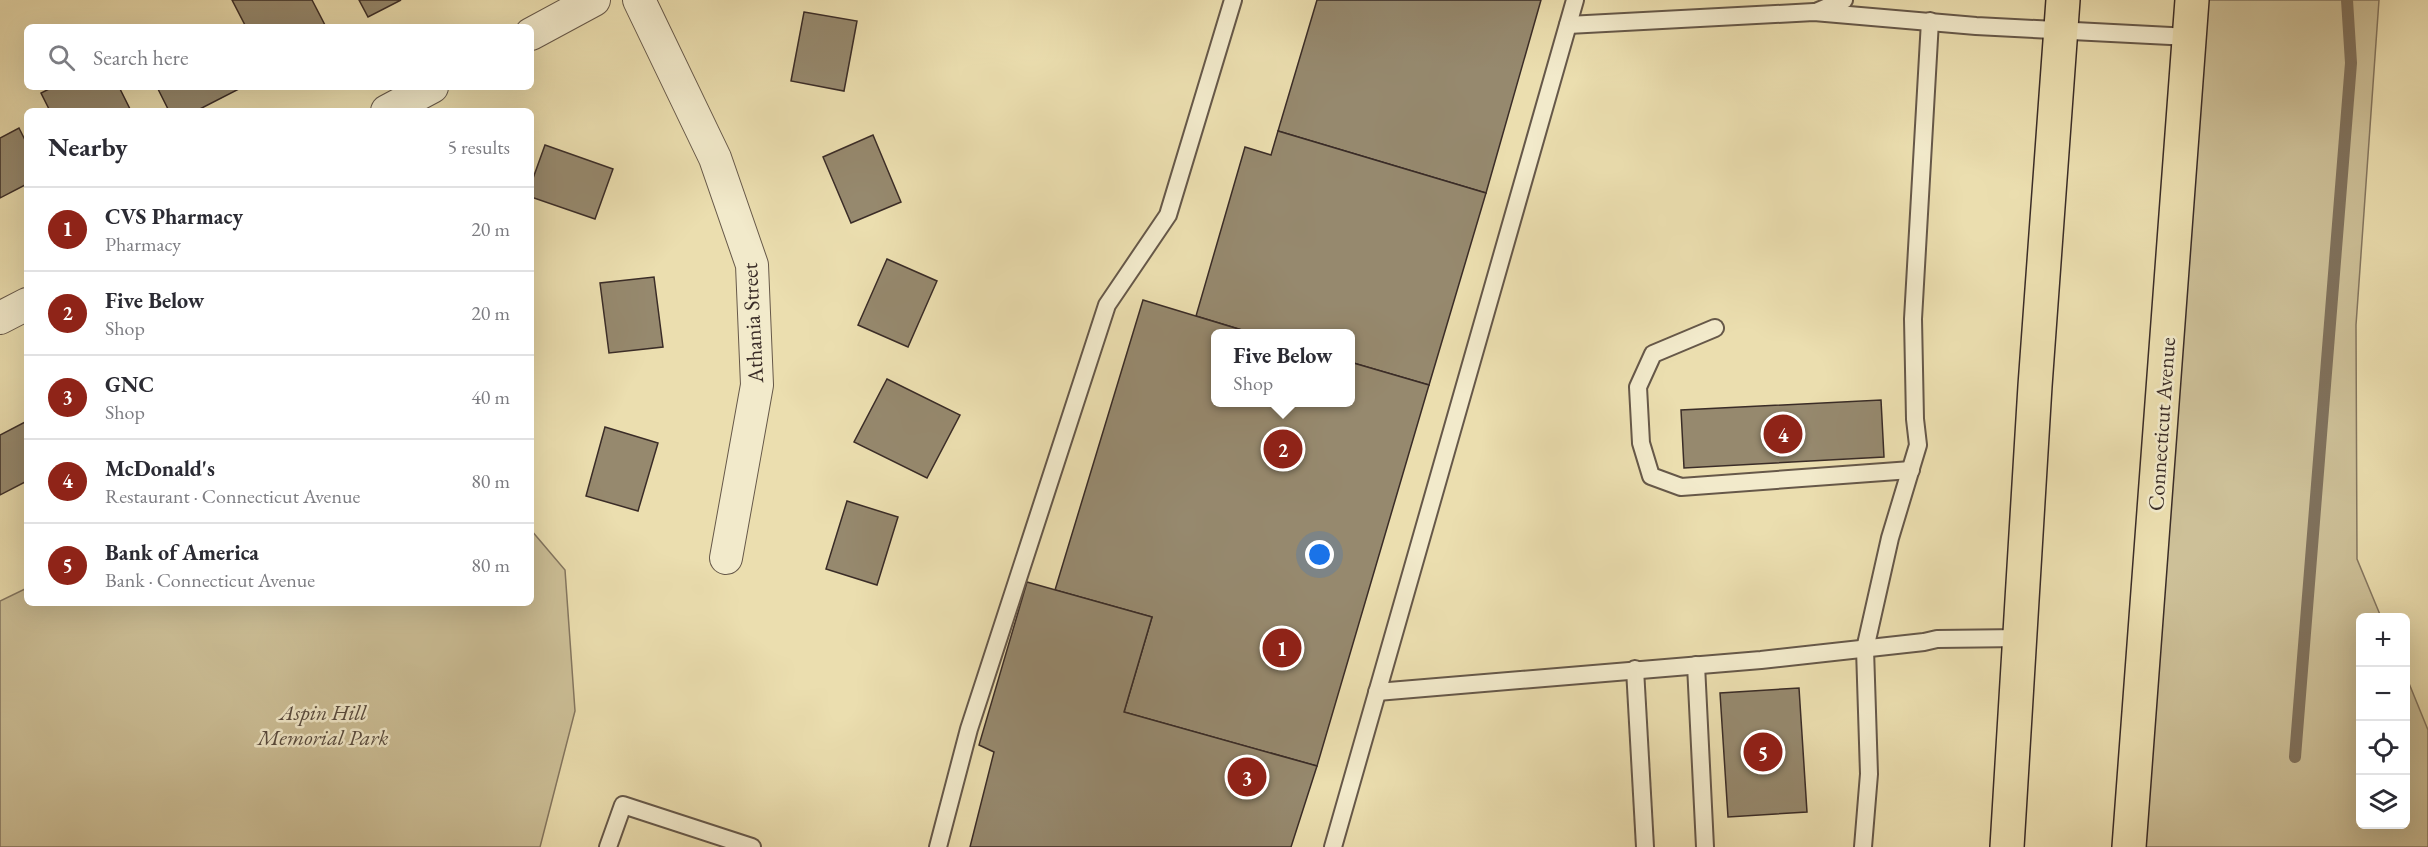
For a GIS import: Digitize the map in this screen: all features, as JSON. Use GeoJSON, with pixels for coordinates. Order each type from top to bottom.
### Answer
{"type":"FeatureCollection","features":[{"type":"Feature","properties":{"kind":"main road","name":"Connecticut Avenue"},"geometry":{"type":"LineString","coordinates":[[2129,847],[2192,0]]}},
{"type":"Feature","properties":{"kind":"main road"},"geometry":{"type":"LineString","coordinates":[[2007,847],[2035,386],[2063,15]]}},
{"type":"Feature","properties":{"kind":"street"},"geometry":{"type":"LineString","coordinates":[[534,32],[594,0]]}},
{"type":"Feature","properties":{"kind":"street","name":"Athania Street"},"geometry":{"type":"LineString","coordinates":[[639,0],[715,158],[752,265],[758,385],[726,558]]}},
{"type":"Feature","properties":{"kind":"street"},"geometry":{"type":"LineString","coordinates":[[393,108],[426,90]]}},
{"type":"Feature","properties":{"kind":"street"},"geometry":{"type":"LineString","coordinates":[[0,318],[24,306]]}},
{"type":"Feature","properties":{"kind":"lane"},"geometry":{"type":"LineString","coordinates":[[938,847],[969,729],[1107,305],[1168,215],[1233,0]]}},
{"type":"Feature","properties":{"kind":"lane"},"geometry":{"type":"LineString","coordinates":[[1333,847],[1575,0]]}},
{"type":"Feature","properties":{"kind":"lane"},"geometry":{"type":"LineString","coordinates":[[1814,12],[1844,0]]}},
{"type":"Feature","properties":{"kind":"lane"},"geometry":{"type":"LineString","coordinates":[[1568,25],[1814,12],[1930,21],[2063,15],[2190,37]]}},
{"type":"Feature","properties":{"kind":"lane"},"geometry":{"type":"LineString","coordinates":[[1863,847],[1869,774],[1865,649],[1890,538],[1918,445],[1915,419],[1913,319],[1930,21]]}},
{"type":"Feature","properties":{"kind":"lane"},"geometry":{"type":"LineString","coordinates":[[1714,328],[1653,354],[1638,387],[1641,443],[1651,476],[1681,488],[1911,470]]}},
{"type":"Feature","properties":{"kind":"lane"},"geometry":{"type":"LineString","coordinates":[[1377,692],[1696,665],[1865,649],[1937,639],[2021,638]]}},
{"type":"Feature","properties":{"kind":"lane"},"geometry":{"type":"LineString","coordinates":[[1696,665],[1705,847]]}},
{"type":"Feature","properties":{"kind":"lane"},"geometry":{"type":"LineString","coordinates":[[1635,669],[1646,847]]}},
{"type":"Feature","properties":{"kind":"lane"},"geometry":{"type":"LineString","coordinates":[[608,847],[623,805],[752,847]]}},
{"type":"Feature","properties":{"kind":"green space"},"geometry":{"type":"Polygon","coordinates":[[[2192,0],[2379,0],[2356,325],[2357,559],[2379,613],[2356,613],[2356,829],[2410,829],[2410,686],[2428,730],[2428,847],[2129,847],[2192,0]]]}},
{"type":"Feature","properties":{"kind":"green space","name":"Aspin Hill Memorial Park"},"geometry":{"type":"Polygon","coordinates":[[[534,534],[565,570],[575,711],[540,847],[0,847],[0,601],[24,589],[24,606],[534,606],[534,534]]]}},
{"type":"Feature","properties":{"kind":"building"},"geometry":{"type":"Polygon","coordinates":[[[232,0],[312,0],[324,24],[244,24],[232,0]]]}},
{"type":"Feature","properties":{"kind":"building"},"geometry":{"type":"Polygon","coordinates":[[[359,0],[401,0],[368,17],[359,0]]]}},
{"type":"Feature","properties":{"kind":"building"},"geometry":{"type":"Polygon","coordinates":[[[1317,0],[1541,0],[1486,193],[1278,131],[1317,0]]]}},
{"type":"Feature","properties":{"kind":"building"},"geometry":{"type":"Polygon","coordinates":[[[804,12],[857,21],[844,91],[791,81],[804,12]]]}},
{"type":"Feature","properties":{"kind":"building"},"geometry":{"type":"Polygon","coordinates":[[[47,90],[120,90],[130,108],[48,108],[41,93],[47,90]]]}},
{"type":"Feature","properties":{"kind":"building"},"geometry":{"type":"Polygon","coordinates":[[[158,90],[237,90],[202,108],[168,108],[158,90]]]}},
{"type":"Feature","properties":{"kind":"building"},"geometry":{"type":"Polygon","coordinates":[[[19,128],[24,138],[24,186],[0,198],[0,138],[19,128]]]}},
{"type":"Feature","properties":{"kind":"building"},"geometry":{"type":"Polygon","coordinates":[[[1278,131],[1486,193],[1429,385],[1355,363],[1355,329],[1239,329],[1196,316],[1245,147],[1271,155],[1278,131]]]}},
{"type":"Feature","properties":{"kind":"building"},"geometry":{"type":"Polygon","coordinates":[[[873,135],[901,202],[851,223],[823,157],[873,135]]]}},
{"type":"Feature","properties":{"kind":"building"},"geometry":{"type":"Polygon","coordinates":[[[545,145],[613,169],[595,219],[534,198],[534,176],[545,145]]]}},
{"type":"Feature","properties":{"kind":"building"},"geometry":{"type":"Polygon","coordinates":[[[887,259],[937,281],[908,347],[858,325],[887,259]]]}},
{"type":"Feature","properties":{"kind":"building"},"geometry":{"type":"Polygon","coordinates":[[[654,277],[663,347],[609,353],[600,283],[654,277]]]}},
{"type":"Feature","properties":{"kind":"building"},"geometry":{"type":"Polygon","coordinates":[[[1143,300],[1239,329],[1211,329],[1211,407],[1355,407],[1355,363],[1429,385],[1317,766],[1124,712],[1152,617],[1055,590],[1143,300]]]}},
{"type":"Feature","properties":{"kind":"building"},"geometry":{"type":"Polygon","coordinates":[[[887,379],[960,415],[927,478],[854,442],[887,379]]]}},
{"type":"Feature","properties":{"kind":"building"},"geometry":{"type":"Polygon","coordinates":[[[1881,400],[1884,457],[1684,468],[1681,410],[1881,400]]]}},
{"type":"Feature","properties":{"kind":"building"},"geometry":{"type":"Polygon","coordinates":[[[24,423],[24,483],[0,495],[0,435],[24,423]]]}},
{"type":"Feature","properties":{"kind":"building"},"geometry":{"type":"Polygon","coordinates":[[[605,427],[658,443],[638,511],[586,496],[605,427]]]}},
{"type":"Feature","properties":{"kind":"building"},"geometry":{"type":"Polygon","coordinates":[[[847,501],[898,517],[877,585],[826,569],[847,501]]]}},
{"type":"Feature","properties":{"kind":"building"},"geometry":{"type":"Polygon","coordinates":[[[1027,582],[1152,617],[1124,712],[1317,766],[1291,847],[970,847],[994,752],[979,745],[1027,582]]]}},
{"type":"Feature","properties":{"kind":"building"},"geometry":{"type":"Polygon","coordinates":[[[1799,688],[1807,812],[1728,817],[1720,693],[1799,688]]]}},
{"type":"Feature","properties":{"kind":"waterway"},"geometry":{"type":"LineString","coordinates":[[2295,757],[2351,63],[2347,0]]}},
{"type":"Feature","properties":{"kind":"place","name":"McDonald's"},"geometry":{"type":"Point","coordinates":[1783,434]}},
{"type":"Feature","properties":{"kind":"place","name":"Five Below"},"geometry":{"type":"Point","coordinates":[1283,449]}},
{"type":"Feature","properties":{"kind":"place","name":"CVS Pharmacy"},"geometry":{"type":"Point","coordinates":[1282,648]}},
{"type":"Feature","properties":{"kind":"place","name":"Bank of America"},"geometry":{"type":"Point","coordinates":[1763,752]}},
{"type":"Feature","properties":{"kind":"place","name":"GNC"},"geometry":{"type":"Point","coordinates":[1247,777]}}]}
